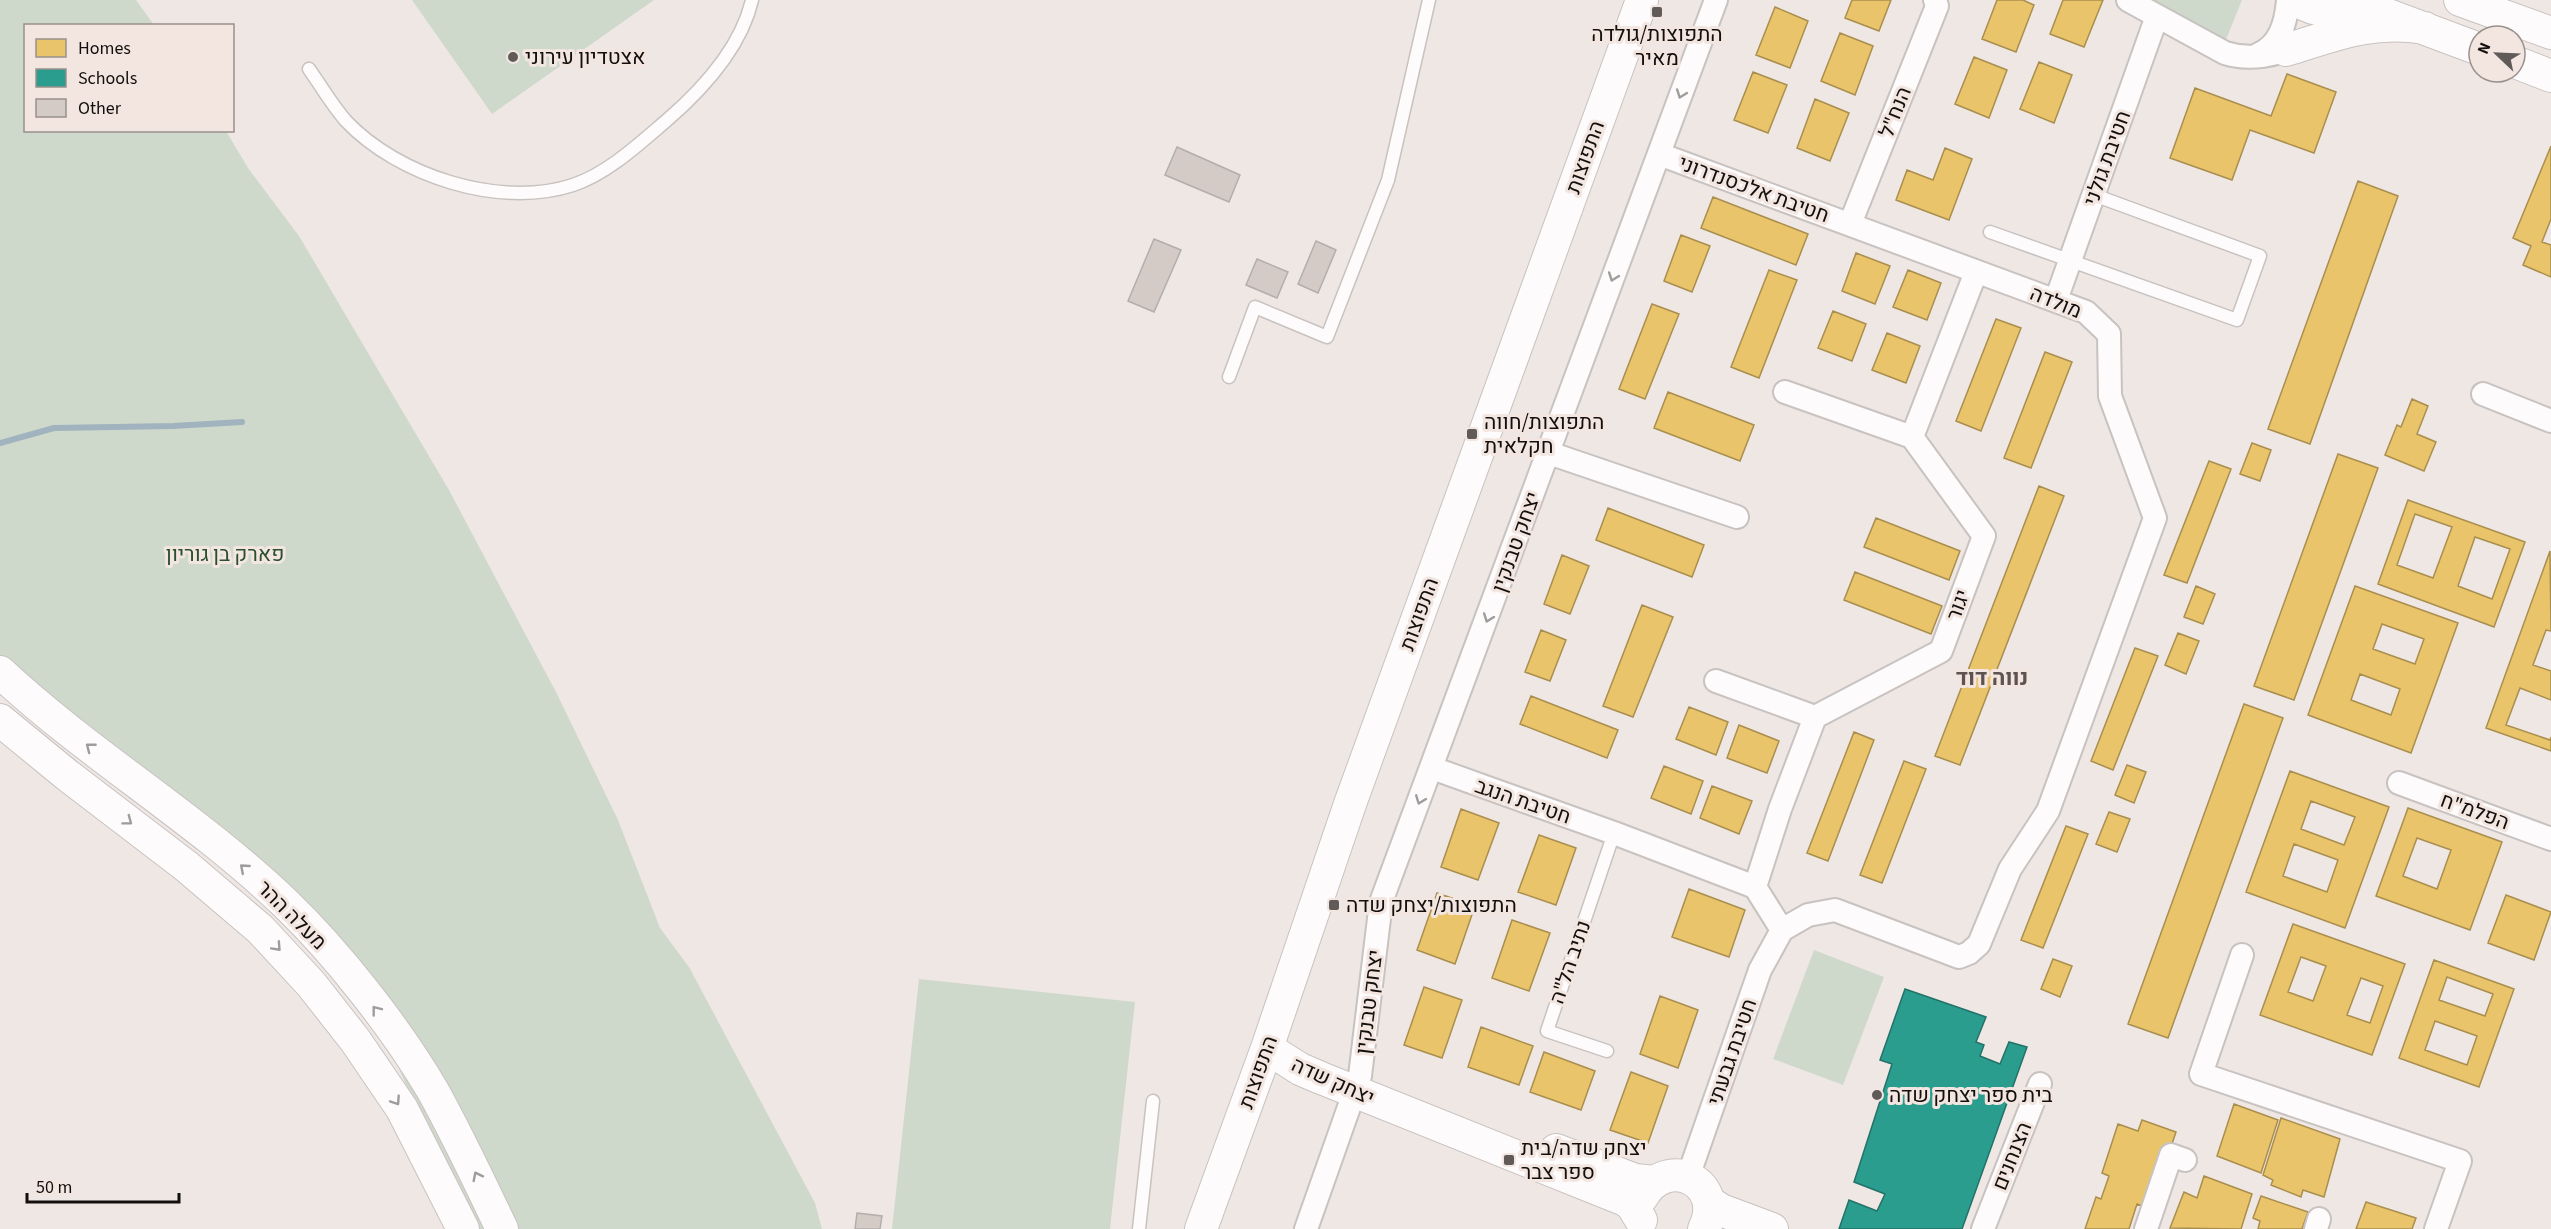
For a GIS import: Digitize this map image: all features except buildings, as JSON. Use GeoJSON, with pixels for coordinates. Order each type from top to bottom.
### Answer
{"type":"FeatureCollection","features":[{"type":"Feature","properties":{"kind":"main road","name":"התפוצות"},"geometry":{"type":"LineString","coordinates":[[1201,1229],[1267,1048],[1350,804],[1642,0]]}},
{"type":"Feature","properties":{"kind":"main road"},"geometry":{"type":"LineString","coordinates":[[2297,0],[2316,9],[2349,5],[2376,11],[2467,44]]}},
{"type":"Feature","properties":{"kind":"main road"},"geometry":{"type":"LineString","coordinates":[[2460,0],[2551,33]]}},
{"type":"Feature","properties":{"kind":"main road"},"geometry":{"type":"LineString","coordinates":[[2286,50],[2372,25],[2390,24],[2425,28]]}},
{"type":"Feature","properties":{"kind":"main road"},"geometry":{"type":"LineString","coordinates":[[2527,66],[2551,75]]}},
{"type":"Feature","properties":{"kind":"main road","name":"מעלה ההר"},"geometry":{"type":"LineString","coordinates":[[0,672],[90,747],[209,838],[285,903],[338,961],[383,1018],[432,1090],[502,1229]]}},
{"type":"Feature","properties":{"kind":"main road","name":"מעלה ההר"},"geometry":{"type":"LineString","coordinates":[[0,720],[186,866],[260,929],[311,984],[354,1040],[402,1109],[463,1229]]}},
{"type":"Feature","properties":{"kind":"main road","name":"יצחק שדה"},"geometry":{"type":"LineString","coordinates":[[1267,1048],[1310,1057],[1358,1084],[1625,1200],[1632,1205],[1643,1225]]}},
{"type":"Feature","properties":{"kind":"main road","name":"יצחק שדה"},"geometry":{"type":"LineString","coordinates":[[1358,1084],[1635,1180],[1654,1182]]}},
{"type":"Feature","properties":{"kind":"main road"},"geometry":{"type":"LineString","coordinates":[[1643,1225],[1641,1198],[1654,1182],[1677,1174],[1699,1183],[1706,1193],[1707,1215],[1721,1210],[1772,1229]]}},
{"type":"Feature","properties":{"kind":"street","name":"יצחק טבנקין"},"geometry":{"type":"LineString","coordinates":[[1306,1229],[1358,1084],[1381,902],[1716,0]]}},
{"type":"Feature","properties":{"kind":"street","name":"הנח\"ל"},"geometry":{"type":"LineString","coordinates":[[1850,224],[1937,6],[1935,0]]}},
{"type":"Feature","properties":{"kind":"street"},"geometry":{"type":"LineString","coordinates":[[2128,0],[2225,53],[2251,57],[2286,50],[2308,37],[2349,5]]}},
{"type":"Feature","properties":{"kind":"street"},"geometry":{"type":"LineString","coordinates":[[2251,57],[2268,50],[2276,41],[2286,16],[2288,0]]}},
{"type":"Feature","properties":{"kind":"street","name":"חטיבת גולני"},"geometry":{"type":"LineString","coordinates":[[2056,300],[2157,16]]}},
{"type":"Feature","properties":{"kind":"street","name":"חטיבת אלכסנדרוני"},"geometry":{"type":"LineString","coordinates":[[1659,154],[1850,224]]}},
{"type":"Feature","properties":{"kind":"street","name":"מולדה"},"geometry":{"type":"LineString","coordinates":[[1782,930],[1808,915],[1835,910],[1959,957],[1969,953],[1979,944],[2010,869],[2048,811],[2155,518],[2110,396],[2109,334],[2086,312],[1976,273],[1850,224]]}},
{"type":"Feature","properties":{"kind":"street"},"geometry":{"type":"LineString","coordinates":[[1785,392],[1912,437],[1976,273]]}},
{"type":"Feature","properties":{"kind":"street"},"geometry":{"type":"LineString","coordinates":[[2483,394],[2551,421]]}},
{"type":"Feature","properties":{"kind":"street","name":"יגור"},"geometry":{"type":"LineString","coordinates":[[1815,717],[1941,651],[1984,536],[1912,437]]}},
{"type":"Feature","properties":{"kind":"street"},"geometry":{"type":"LineString","coordinates":[[1549,453],[1737,518]]}},
{"type":"Feature","properties":{"kind":"street"},"geometry":{"type":"LineString","coordinates":[[1716,681],[1815,717],[1780,809],[1755,887],[1782,930]]}},
{"type":"Feature","properties":{"kind":"street","name":"חטיבת הנגב"},"geometry":{"type":"LineString","coordinates":[[1432,768],[1614,833],[1755,887]]}},
{"type":"Feature","properties":{"kind":"street","name":"הפלמ\"ח"},"geometry":{"type":"LineString","coordinates":[[2399,783],[2551,838]]}},
{"type":"Feature","properties":{"kind":"street","name":"חטיבת גבעתי"},"geometry":{"type":"LineString","coordinates":[[1688,1177],[1760,970],[1782,930]]}},
{"type":"Feature","properties":{"kind":"street"},"geometry":{"type":"LineString","coordinates":[[2242,956],[2201,1074],[2460,1161],[2436,1229]]}},
{"type":"Feature","properties":{"kind":"street","name":"הצנחנים"},"geometry":{"type":"LineString","coordinates":[[1983,1229],[2040,1084]]}},
{"type":"Feature","properties":{"kind":"street"},"geometry":{"type":"LineString","coordinates":[[2146,1229],[2171,1155],[2185,1160]]}},
{"type":"Feature","properties":{"kind":"lane"},"geometry":{"type":"LineString","coordinates":[[309,69],[346,120],[379,150],[418,170],[459,184],[492,191],[530,194],[574,185],[612,165],[689,101],[730,50],[752,0]]}},
{"type":"Feature","properties":{"kind":"lane"},"geometry":{"type":"LineString","coordinates":[[1229,377],[1255,307],[1327,337],[1388,180],[1429,0]]}},
{"type":"Feature","properties":{"kind":"lane"},"geometry":{"type":"LineString","coordinates":[[1990,232],[2236,320],[2260,256],[2094,195]]}},
{"type":"Feature","properties":{"kind":"lane","name":"נתיב הל\"ה"},"geometry":{"type":"LineString","coordinates":[[1607,1051],[1547,1031],[1614,833]]}},
{"type":"Feature","properties":{"kind":"lane"},"geometry":{"type":"LineString","coordinates":[[1139,1229],[1153,1101]]}},
{"type":"Feature","properties":{"kind":"green space","name":"פארק בן גוריון"},"geometry":{"type":"Polygon","coordinates":[[[0,0],[136,0],[153,24],[24,24],[24,132],[227,132],[248,168],[299,236],[449,490],[557,694],[618,820],[660,928],[689,967],[815,1203],[822,1229],[473,1229],[424,1127],[359,975],[0,659],[0,0]]]}},
{"type":"Feature","properties":{"kind":"green space","name":"אצטדיון עירוני"},"geometry":{"type":"Polygon","coordinates":[[[412,0],[654,0],[492,114],[412,0]]]}},
{"type":"Feature","properties":{"kind":"green space"},"geometry":{"type":"Polygon","coordinates":[[[2151,0],[2242,0],[2225,42],[2151,0]]]}},
{"type":"Feature","properties":{"kind":"green space"},"geometry":{"type":"Polygon","coordinates":[[[1814,950],[1884,977],[1843,1085],[1773,1059],[1814,950]]]}},
{"type":"Feature","properties":{"kind":"green space"},"geometry":{"type":"Polygon","coordinates":[[[919,979],[1135,1002],[1110,1229],[892,1229],[919,979]]]}},
{"type":"Feature","properties":{"kind":"waterway"},"geometry":{"type":"LineString","coordinates":[[0,443],[54,428],[242,422]]}},
{"type":"Feature","properties":{"kind":"place","name":"התפוצות/גולדה מאיר"},"geometry":{"type":"Point","coordinates":[1657,12]}},
{"type":"Feature","properties":{"kind":"place","name":"אצטדיון עירוני"},"geometry":{"type":"Point","coordinates":[513,57]}},
{"type":"Feature","properties":{"kind":"place","name":"התפוצות/חווה חקלאית"},"geometry":{"type":"Point","coordinates":[1472,434]}},
{"type":"Feature","properties":{"kind":"place","name":"התפוצות/יצחק שדה"},"geometry":{"type":"Point","coordinates":[1334,905]}},
{"type":"Feature","properties":{"kind":"place","name":"בית ספר יצחק שדה"},"geometry":{"type":"Point","coordinates":[1877,1095]}},
{"type":"Feature","properties":{"kind":"place","name":"יצחק שדה/בית ספר צבר"},"geometry":{"type":"Point","coordinates":[1509,1160]}},
{"type":"Feature","properties":{"kind":"district","name":"נווה דוד"},"geometry":{"type":"Point","coordinates":[1992,678]}}]}
